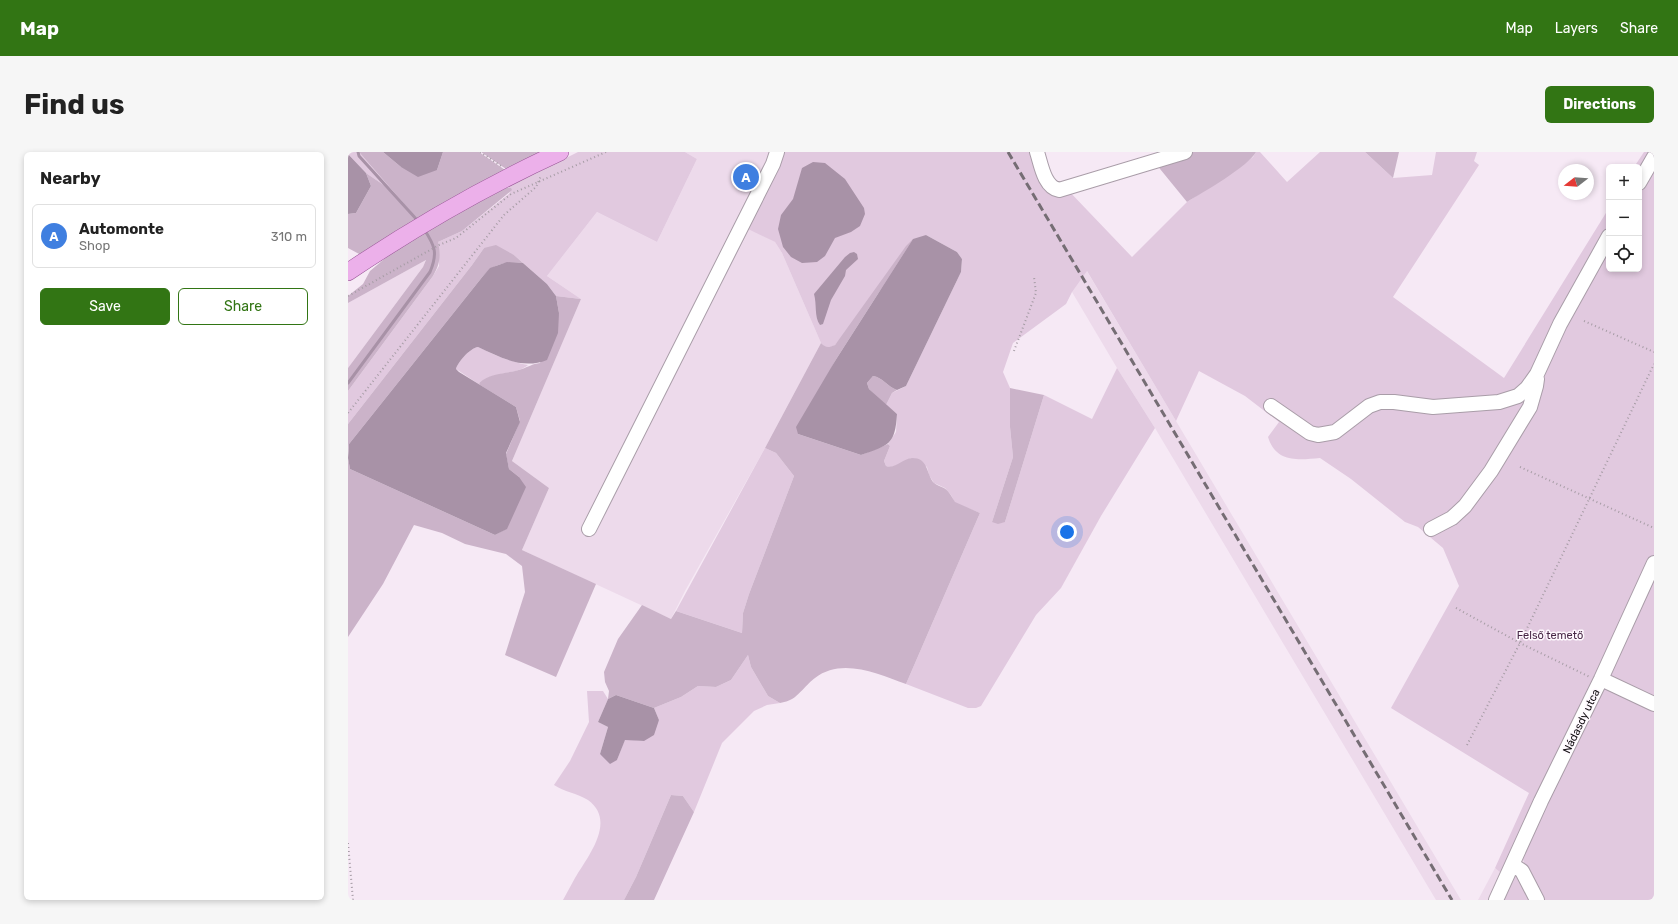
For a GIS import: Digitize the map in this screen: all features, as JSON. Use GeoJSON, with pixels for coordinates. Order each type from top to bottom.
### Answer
{"type":"FeatureCollection","features":[{"type":"Feature","properties":{"kind":"main road"},"geometry":{"type":"LineString","coordinates":[[348,272],[422,226],[513,175],[554,155]]}},
{"type":"Feature","properties":{"kind":"street"},"geometry":{"type":"LineString","coordinates":[[589,529],[773,164],[777,152]]}},
{"type":"Feature","properties":{"kind":"street"},"geometry":{"type":"LineString","coordinates":[[1037,152],[1048,182],[1053,188],[1059,190],[1185,152]]}},
{"type":"Feature","properties":{"kind":"street"},"geometry":{"type":"LineString","coordinates":[[1642,178],[1654,157]]}},
{"type":"Feature","properties":{"kind":"street"},"geometry":{"type":"LineString","coordinates":[[1431,530],[1452,518],[1465,506],[1491,471],[1530,407],[1538,374],[1560,324],[1606,241]]}},
{"type":"Feature","properties":{"kind":"street"},"geometry":{"type":"LineString","coordinates":[[1271,406],[1310,433],[1325,435],[1335,432],[1369,406],[1380,402],[1394,402],[1433,407],[1499,402],[1511,399],[1518,396],[1527,388],[1538,374]]}},
{"type":"Feature","properties":{"kind":"street","name":"Nádasdy utca"},"geometry":{"type":"LineString","coordinates":[[1496,900],[1541,801],[1600,681],[1654,563]]}},
{"type":"Feature","properties":{"kind":"street"},"geometry":{"type":"LineString","coordinates":[[1600,681],[1654,704]]}},
{"type":"Feature","properties":{"kind":"street"},"geometry":{"type":"LineString","coordinates":[[1513,865],[1522,871],[1537,900]]}},
{"type":"Feature","properties":{"kind":"path"},"geometry":{"type":"LineString","coordinates":[[480,152],[513,175]]}},
{"type":"Feature","properties":{"kind":"path"},"geometry":{"type":"LineString","coordinates":[[348,296],[439,245],[456,238],[511,194],[606,152]]}},
{"type":"Feature","properties":{"kind":"path"},"geometry":{"type":"LineString","coordinates":[[348,413],[504,215],[536,187],[554,155]]}},
{"type":"Feature","properties":{"kind":"path"},"geometry":{"type":"LineString","coordinates":[[1014,351],[1036,293],[1034,277]]}},
{"type":"Feature","properties":{"kind":"path"},"geometry":{"type":"LineString","coordinates":[[1584,321],[1654,352]]}},
{"type":"Feature","properties":{"kind":"path"},"geometry":{"type":"LineString","coordinates":[[1467,745],[1520,643],[1654,364]]}},
{"type":"Feature","properties":{"kind":"path"},"geometry":{"type":"LineString","coordinates":[[1520,467],[1654,528]]}},
{"type":"Feature","properties":{"kind":"path"},"geometry":{"type":"LineString","coordinates":[[1456,608],[1520,643],[1600,681]]}},
{"type":"Feature","properties":{"kind":"path"},"geometry":{"type":"LineString","coordinates":[[348,843],[353,900]]}},
{"type":"Feature","properties":{"kind":"shaded area"},"geometry":{"type":"Polygon","coordinates":[[[359,152],[383,152],[401,167],[437,170],[443,152],[479,152],[508,172],[419,221],[359,152]]]}},
{"type":"Feature","properties":{"kind":"shaded area"},"geometry":{"type":"Polygon","coordinates":[[[383,152],[443,152],[437,170],[418,177],[401,167],[383,152]]]}},
{"type":"Feature","properties":{"kind":"shaded area"},"geometry":{"type":"Polygon","coordinates":[[[481,152],[547,152],[506,169],[481,152]]]}},
{"type":"Feature","properties":{"kind":"shaded area"},"geometry":{"type":"Polygon","coordinates":[[[685,152],[782,152],[746,227],[775,242],[782,253],[821,343],[671,619],[522,550],[549,488],[512,461],[581,299],[547,276],[597,212],[657,242],[697,159],[685,152]]]}},
{"type":"Feature","properties":{"kind":"shaded area"},"geometry":{"type":"Polygon","coordinates":[[[1016,152],[1461,900],[1436,900],[1155,428],[1117,368],[1072,292],[1016,152]]]}},
{"type":"Feature","properties":{"kind":"shaded area"},"geometry":{"type":"Polygon","coordinates":[[[1191,152],[1256,152],[1252,158],[1235,172],[1187,202],[1156,164],[1191,152]]]}},
{"type":"Feature","properties":{"kind":"shaded area"},"geometry":{"type":"Polygon","coordinates":[[[1365,152],[1399,152],[1393,178],[1365,152]]]}},
{"type":"Feature","properties":{"kind":"shaded area"},"geometry":{"type":"Polygon","coordinates":[[[348,154],[366,173],[371,186],[356,213],[348,214],[348,154]]]}},
{"type":"Feature","properties":{"kind":"shaded area"},"geometry":{"type":"Polygon","coordinates":[[[813,162],[825,163],[845,179],[864,208],[865,214],[860,226],[851,232],[835,238],[825,256],[817,262],[802,263],[791,257],[783,247],[778,229],[781,215],[793,199],[802,168],[813,162]]]}},
{"type":"Feature","properties":{"kind":"shaded area"},"geometry":{"type":"Polygon","coordinates":[[[366,173],[388,188],[418,221],[361,255],[348,248],[348,214],[356,213],[371,186],[366,173]]]}},
{"type":"Feature","properties":{"kind":"shaded area"},"geometry":{"type":"Polygon","coordinates":[[[506,188],[511,188],[512,190],[462,231],[438,242],[439,260],[433,276],[348,391],[348,368],[423,267],[426,260],[348,303],[348,296],[363,284],[370,271],[395,250],[480,201],[506,188]]]}},
{"type":"Feature","properties":{"kind":"shaded area"},"geometry":{"type":"Polygon","coordinates":[[[926,235],[957,252],[962,259],[961,272],[906,386],[897,390],[879,378],[873,376],[867,383],[869,389],[897,414],[892,438],[884,446],[861,455],[798,434],[796,427],[835,361],[913,239],[926,235]]]}},
{"type":"Feature","properties":{"kind":"shaded area"},"geometry":{"type":"Polygon","coordinates":[[[913,239],[835,361],[798,434],[861,455],[888,444],[890,446],[884,461],[886,466],[890,467],[912,458],[921,460],[926,466],[933,482],[946,489],[955,502],[980,513],[906,684],[860,669],[837,669],[826,672],[815,678],[794,698],[780,703],[768,696],[751,667],[748,655],[731,680],[716,687],[698,686],[681,697],[654,708],[616,695],[608,699],[609,691],[605,682],[604,672],[618,639],[642,605],[671,619],[676,611],[742,633],[743,613],[749,594],[794,476],[776,453],[765,448],[821,343],[827,347],[835,345],[906,246],[913,239]]]}},
{"type":"Feature","properties":{"kind":"shaded area"},"geometry":{"type":"Polygon","coordinates":[[[496,245],[514,255],[523,263],[501,264],[492,268],[483,276],[349,444],[348,453],[348,424],[484,248],[496,245]]]}},
{"type":"Feature","properties":{"kind":"shaded area"},"geometry":{"type":"Polygon","coordinates":[[[854,252],[857,254],[858,259],[846,270],[845,276],[831,300],[823,324],[820,325],[817,318],[814,294],[845,257],[854,252]]]}},
{"type":"Feature","properties":{"kind":"shaded area"},"geometry":{"type":"Polygon","coordinates":[[[426,260],[423,267],[348,368],[348,303],[426,260]]]}},
{"type":"Feature","properties":{"kind":"shaded area"},"geometry":{"type":"Polygon","coordinates":[[[507,262],[523,263],[547,284],[556,296],[559,313],[558,333],[547,360],[529,364],[520,363],[503,358],[478,347],[471,350],[465,356],[456,369],[516,407],[520,422],[506,453],[509,469],[519,477],[526,487],[507,529],[495,535],[350,469],[348,458],[349,444],[483,276],[490,268],[507,262]]]}},
{"type":"Feature","properties":{"kind":"shaded area"},"geometry":{"type":"Polygon","coordinates":[[[556,296],[581,299],[512,461],[549,488],[522,550],[596,584],[556,677],[505,655],[525,592],[522,566],[506,554],[465,544],[442,533],[414,525],[383,584],[348,637],[348,458],[350,469],[495,535],[506,529],[519,477],[509,469],[506,454],[520,421],[516,407],[479,383],[494,375],[517,371],[540,363],[559,313],[556,296]]]}},
{"type":"Feature","properties":{"kind":"shaded area"},"geometry":{"type":"Polygon","coordinates":[[[873,376],[879,378],[897,390],[892,393],[886,405],[869,389],[867,383],[873,376]]]}},
{"type":"Feature","properties":{"kind":"shaded area"},"geometry":{"type":"Polygon","coordinates":[[[1010,388],[1044,395],[1005,522],[998,524],[992,522],[1013,457],[1010,427],[1010,388]]]}},
{"type":"Feature","properties":{"kind":"shaded area"},"geometry":{"type":"Polygon","coordinates":[[[616,695],[654,708],[659,720],[654,735],[644,741],[625,740],[617,760],[610,764],[600,754],[608,727],[598,722],[608,699],[616,695]]]}},
{"type":"Feature","properties":{"kind":"shaded area"},"geometry":{"type":"Polygon","coordinates":[[[671,795],[683,796],[694,812],[654,900],[624,900],[636,877],[671,795]]]}},
{"type":"Feature","properties":{"kind":"shaded area"},"geometry":{"type":"Polygon","coordinates":[[[1495,868],[1515,885],[1508,900],[1478,900],[1495,868]]]}},
{"type":"Feature","properties":{"kind":"green space"},"geometry":{"type":"Polygon","coordinates":[[[348,152],[359,152],[419,221],[388,188],[366,173],[348,154],[348,152]]]}},
{"type":"Feature","properties":{"kind":"green space"},"geometry":{"type":"Polygon","coordinates":[[[578,152],[685,152],[697,159],[657,242],[597,212],[547,276],[581,299],[556,296],[547,284],[514,255],[484,248],[348,424],[348,391],[433,276],[439,266],[438,242],[462,231],[510,193],[506,188],[578,152]]]}},
{"type":"Feature","properties":{"kind":"green space","name":"Felső temető"},"geometry":{"type":"Polygon","coordinates":[[[782,152],[1040,152],[1051,186],[1066,188],[1132,257],[1187,202],[1236,170],[1253,157],[1256,152],[1260,152],[1287,182],[1320,152],[1365,152],[1393,178],[1432,175],[1436,152],[1477,152],[1474,161],[1479,165],[1393,297],[1504,378],[1606,213],[1606,272],[1642,272],[1642,164],[1636,164],[1644,152],[1654,152],[1654,900],[1540,900],[1528,876],[1521,853],[1502,874],[1495,868],[1529,793],[1391,708],[1459,586],[1443,548],[1418,527],[1405,522],[1351,479],[1320,458],[1296,459],[1282,456],[1276,452],[1268,437],[1279,422],[1245,396],[1199,371],[1176,421],[1087,271],[1072,292],[1066,304],[1013,343],[1003,372],[1010,388],[1010,427],[1013,457],[992,522],[1005,522],[1044,395],[1092,419],[1117,368],[1155,428],[1101,516],[1061,588],[1036,615],[981,706],[976,708],[968,708],[906,684],[980,513],[955,503],[945,488],[934,483],[929,475],[927,467],[911,458],[893,467],[886,466],[884,461],[890,446],[888,444],[896,432],[897,414],[886,405],[892,393],[906,386],[961,272],[962,259],[957,252],[926,235],[835,345],[829,348],[825,347],[821,343],[782,253],[775,242],[746,228],[782,152]]]}},
{"type":"Feature","properties":{"kind":"green space"},"geometry":{"type":"Polygon","coordinates":[[[478,347],[509,360],[528,365],[518,370],[485,379],[479,383],[480,385],[456,369],[459,363],[471,350],[478,347]]]}},
{"type":"Feature","properties":{"kind":"green space"},"geometry":{"type":"Polygon","coordinates":[[[765,448],[776,453],[794,476],[749,594],[743,613],[742,633],[676,611],[765,448]]]}},
{"type":"Feature","properties":{"kind":"green space"},"geometry":{"type":"Polygon","coordinates":[[[748,655],[751,667],[768,696],[780,703],[767,705],[754,711],[722,743],[694,812],[683,796],[671,795],[636,877],[624,900],[563,900],[587,859],[597,839],[600,828],[600,818],[596,808],[588,800],[554,785],[570,761],[589,722],[587,691],[603,691],[608,699],[598,722],[608,727],[600,754],[617,760],[625,739],[643,741],[659,720],[654,708],[681,697],[698,686],[716,687],[731,680],[748,655]]]}},
{"type":"Feature","properties":{"kind":"green space"},"geometry":{"type":"Polygon","coordinates":[[[1515,872],[1535,900],[1496,900],[1515,872]]]}},
{"type":"Feature","properties":{"kind":"waterway"},"geometry":{"type":"LineString","coordinates":[[358,152],[359,156],[418,221]]}},
{"type":"Feature","properties":{"kind":"waterway"},"geometry":{"type":"LineString","coordinates":[[348,383],[430,272],[435,255],[431,240],[424,229]]}},
{"type":"Feature","properties":{"kind":"railway"},"geometry":{"type":"LineString","coordinates":[[1008,152],[1452,900]]}},
{"type":"Feature","properties":{"kind":"place","name":"Automonte"},"geometry":{"type":"Point","coordinates":[746,177]}}]}
